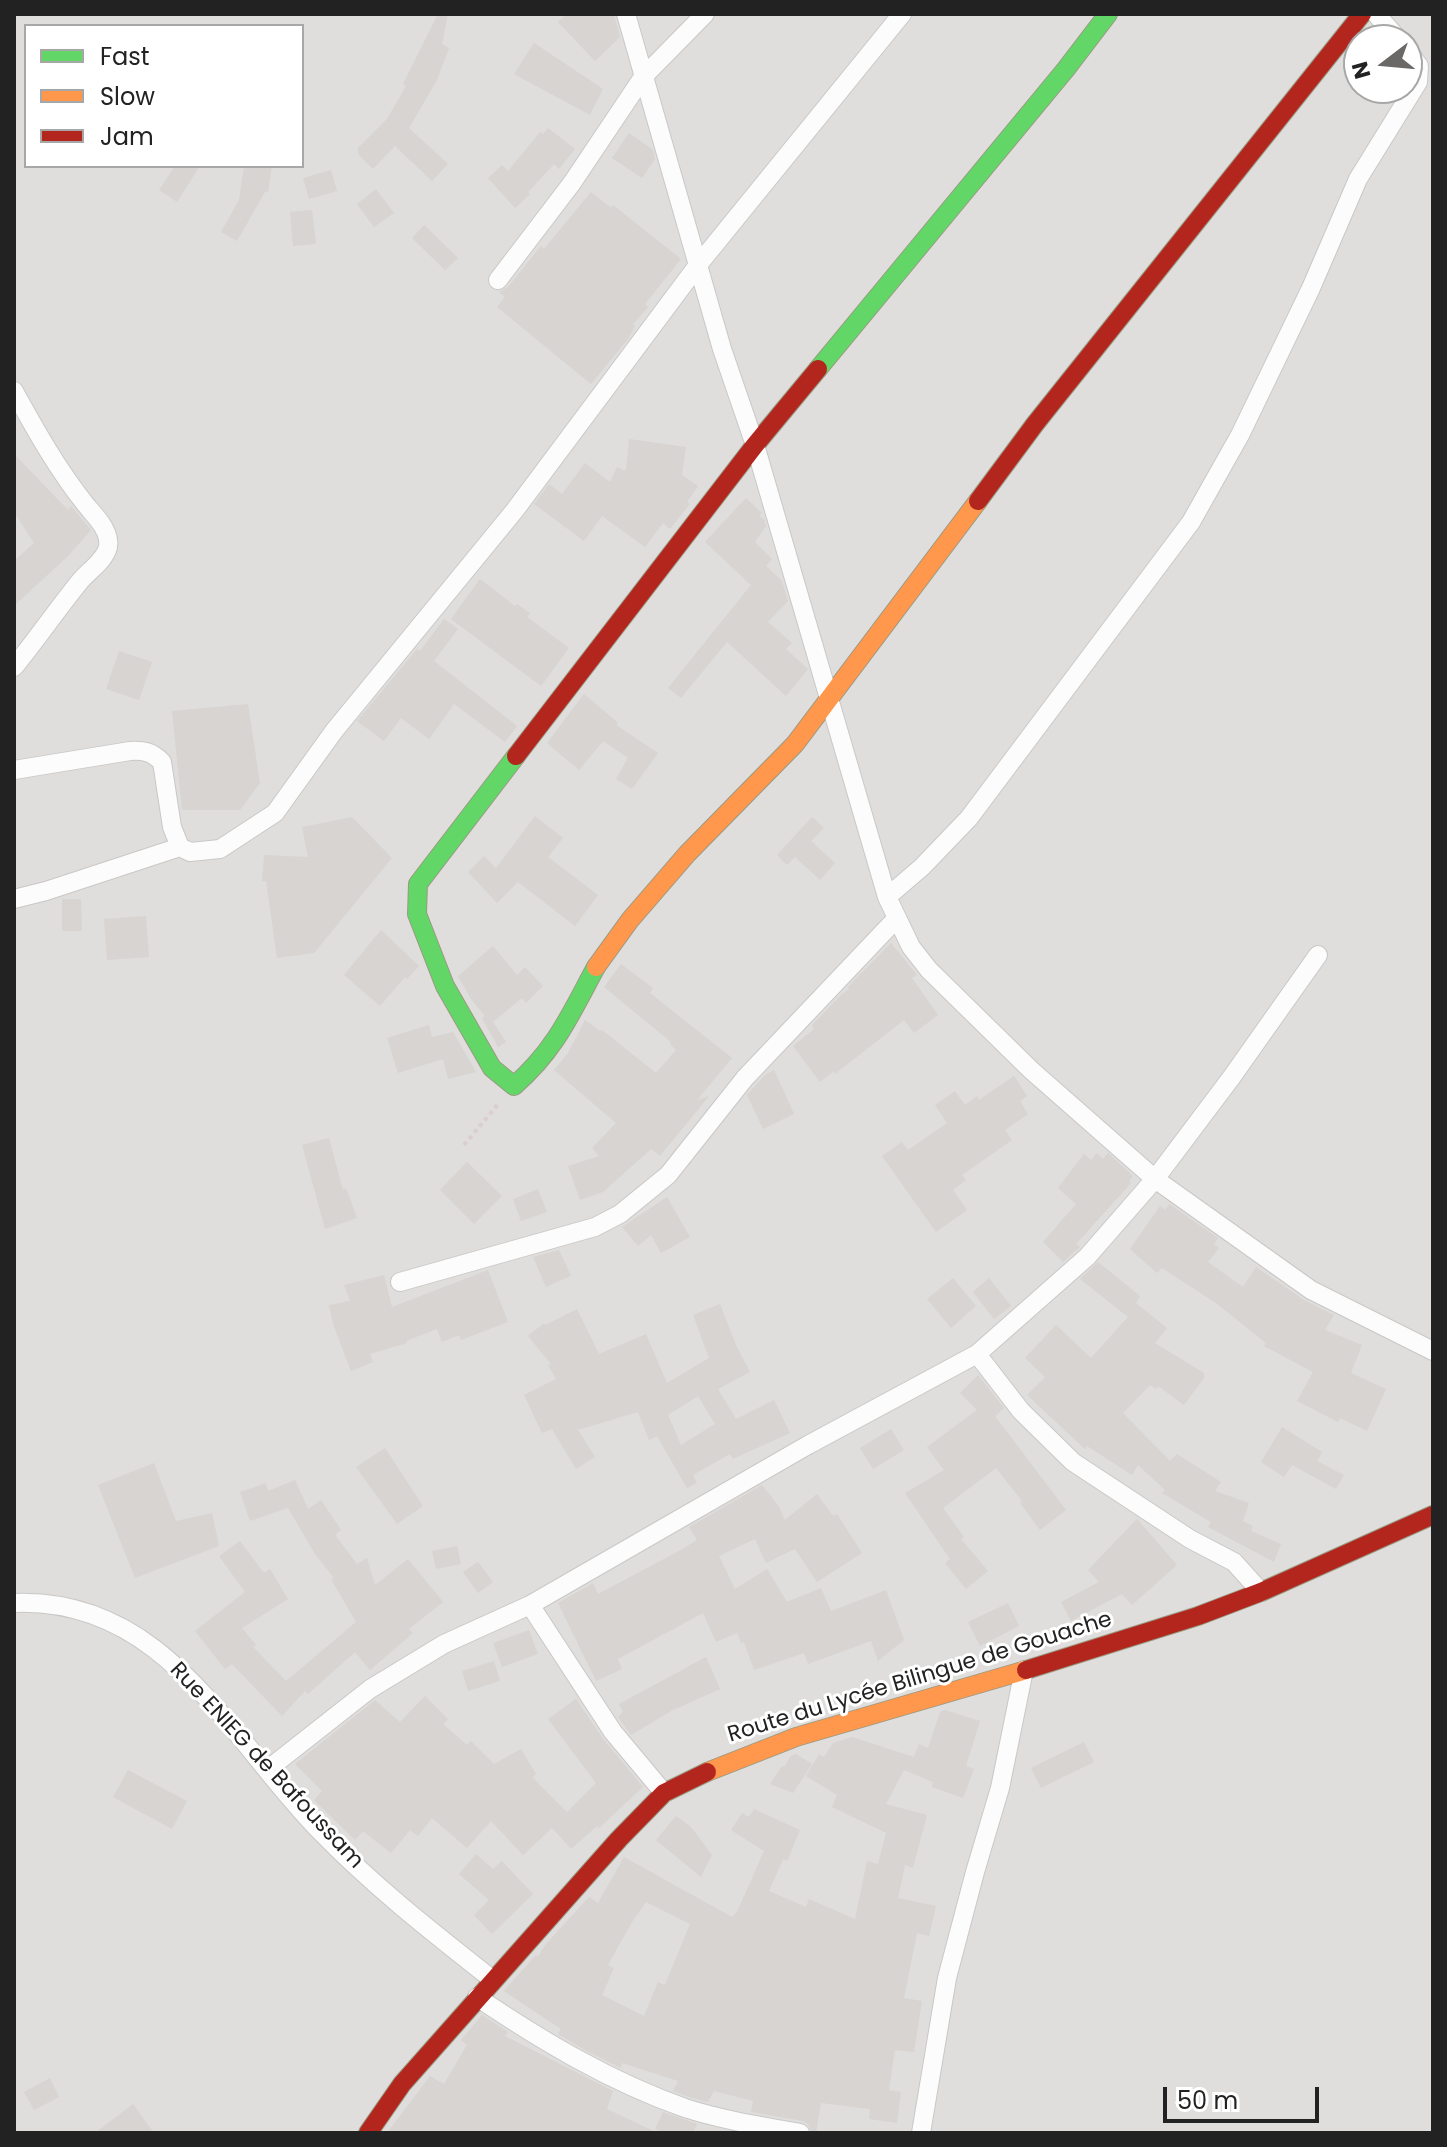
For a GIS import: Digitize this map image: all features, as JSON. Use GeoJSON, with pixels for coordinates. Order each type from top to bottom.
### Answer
{"type":"FeatureCollection","features":[{"type":"Feature","properties":{"kind":"street"},"geometry":{"type":"LineString","coordinates":[[626,14],[722,349],[755,445],[887,897],[911,947],[929,970],[1031,1070],[1155,1179],[1311,1290],[1433,1351]]}},
{"type":"Feature","properties":{"kind":"street"},"geometry":{"type":"LineString","coordinates":[[498,280],[572,183],[643,77],[705,14]]}},
{"type":"Feature","properties":{"kind":"street"},"geometry":{"type":"LineString","coordinates":[[14,770],[143,750],[162,762],[172,827],[180,847],[190,852],[220,849],[264,823],[275,813],[334,731],[515,510],[698,265],[902,14]]}},
{"type":"Feature","properties":{"kind":"street"},"geometry":{"type":"LineString","coordinates":[[1108,14],[755,445],[418,884],[417,914],[445,986],[492,1068],[514,1086],[536,1067],[554,1045],[596,966],[630,920],[687,854],[795,744],[1035,424],[1362,14]]}},
{"type":"Feature","properties":{"kind":"street"},"geometry":{"type":"LineString","coordinates":[[887,897],[922,867],[969,818],[1191,522],[1240,435],[1305,302],[1358,179],[1404,104]]}},
{"type":"Feature","properties":{"kind":"street"},"geometry":{"type":"LineString","coordinates":[[14,391],[43,443],[103,527],[108,550],[14,667]]}},
{"type":"Feature","properties":{"kind":"street"},"geometry":{"type":"LineString","coordinates":[[14,899],[180,847]]}},
{"type":"Feature","properties":{"kind":"street"},"geometry":{"type":"LineString","coordinates":[[400,1282],[595,1227],[620,1214],[668,1175],[745,1078],[896,919]]}},
{"type":"Feature","properties":{"kind":"street"},"geometry":{"type":"LineString","coordinates":[[267,1770],[370,1689],[444,1644],[530,1605],[808,1445],[977,1354],[1087,1257],[1155,1179],[1318,955]]}},
{"type":"Feature","properties":{"kind":"street"},"geometry":{"type":"LineString","coordinates":[[977,1354],[1021,1411],[1073,1462],[1190,1539],[1234,1562],[1261,1592]]}},
{"type":"Feature","properties":{"kind":"street","name":"Route du Lycée Bilingue de Gouache"},"geometry":{"type":"LineString","coordinates":[[368,2133],[402,2084],[477,1997],[664,1793],[716,1767],[796,1737],[1198,1616],[1261,1592],[1433,1515]]}},
{"type":"Feature","properties":{"kind":"street","name":"Rue ENIEG de Bafoussam"},"geometry":{"type":"LineString","coordinates":[[14,1603],[40,1602],[92,1614],[146,1641],[189,1677],[317,1829],[390,1899],[493,1980]]}},
{"type":"Feature","properties":{"kind":"street"},"geometry":{"type":"LineString","coordinates":[[530,1605],[613,1732],[664,1793]]}},
{"type":"Feature","properties":{"kind":"street"},"geometry":{"type":"LineString","coordinates":[[921,2133],[947,1978],[1000,1788],[1024,1670]]}},
{"type":"Feature","properties":{"kind":"street"},"geometry":{"type":"LineString","coordinates":[[477,1997],[522,2028],[641,2091],[717,2117],[800,2133]]}},
{"type":"Feature","properties":{"kind":"path"},"geometry":{"type":"LineString","coordinates":[[464,1145],[514,1086]]}},
{"type":"Feature","properties":{"kind":"shaded area"},"geometry":{"type":"Polygon","coordinates":[[[14,14],[1433,14],[1433,2133],[14,2133],[14,14]]]}},
{"type":"Feature","properties":{"kind":"building"},"geometry":{"type":"Polygon","coordinates":[[[438,14],[448,14],[442,44],[449,48],[437,80],[409,128],[448,164],[432,181],[395,146],[373,169],[358,154],[358,148],[387,119],[406,86],[403,84],[438,14]]]}},
{"type":"Feature","properties":{"kind":"building"},"geometry":{"type":"Polygon","coordinates":[[[567,14],[614,14],[620,37],[595,61],[558,22],[567,14]]]}},
{"type":"Feature","properties":{"kind":"building"},"geometry":{"type":"Polygon","coordinates":[[[534,43],[603,89],[590,115],[514,74],[534,43]]]}},
{"type":"Feature","properties":{"kind":"building"},"geometry":{"type":"Polygon","coordinates":[[[548,128],[575,149],[559,169],[554,164],[515,208],[488,178],[502,165],[508,171],[540,132],[543,134],[548,128]]]}},
{"type":"Feature","properties":{"kind":"building"},"geometry":{"type":"Polygon","coordinates":[[[629,133],[653,150],[655,159],[642,178],[612,158],[629,133]]]}},
{"type":"Feature","properties":{"kind":"building"},"geometry":{"type":"Polygon","coordinates":[[[174,168],[199,168],[177,202],[159,190],[174,168]]]}},
{"type":"Feature","properties":{"kind":"building"},"geometry":{"type":"Polygon","coordinates":[[[244,168],[272,168],[268,192],[265,192],[237,241],[221,232],[239,200],[244,168]]]}},
{"type":"Feature","properties":{"kind":"building"},"geometry":{"type":"Polygon","coordinates":[[[331,170],[337,191],[309,199],[303,178],[331,170]]]}},
{"type":"Feature","properties":{"kind":"building"},"geometry":{"type":"Polygon","coordinates":[[[376,189],[394,213],[374,227],[357,204],[376,189]]]}},
{"type":"Feature","properties":{"kind":"building"},"geometry":{"type":"Polygon","coordinates":[[[591,192],[611,208],[613,205],[681,259],[645,304],[648,307],[633,324],[635,326],[628,339],[591,384],[497,307],[505,297],[499,292],[508,287],[541,246],[544,249],[591,192]]]}},
{"type":"Feature","properties":{"kind":"building"},"geometry":{"type":"Polygon","coordinates":[[[312,210],[316,244],[293,246],[290,212],[312,210]]]}},
{"type":"Feature","properties":{"kind":"building"},"geometry":{"type":"Polygon","coordinates":[[[424,225],[458,258],[445,270],[412,238],[424,225]]]}},
{"type":"Feature","properties":{"kind":"building"},"geometry":{"type":"Polygon","coordinates":[[[629,439],[686,447],[682,475],[698,486],[687,502],[690,504],[670,529],[663,523],[645,547],[602,516],[584,541],[534,504],[549,484],[562,494],[585,463],[610,482],[617,467],[626,471],[629,439]]]}},
{"type":"Feature","properties":{"kind":"building"},"geometry":{"type":"Polygon","coordinates":[[[14,454],[68,510],[71,506],[91,530],[14,606],[14,561],[34,543],[14,512],[14,454]]]}},
{"type":"Feature","properties":{"kind":"building"},"geometry":{"type":"Polygon","coordinates":[[[746,498],[762,513],[759,516],[766,526],[755,542],[772,559],[766,566],[782,581],[788,601],[768,622],[792,643],[786,649],[808,669],[786,696],[727,642],[681,698],[668,688],[751,585],[705,542],[746,498]]]}},
{"type":"Feature","properties":{"kind":"building"},"geometry":{"type":"Polygon","coordinates":[[[480,579],[515,606],[517,604],[530,613],[527,617],[569,648],[541,686],[451,619],[480,579]]]}},
{"type":"Feature","properties":{"kind":"building"},"geometry":{"type":"Polygon","coordinates":[[[444,619],[458,629],[434,661],[517,726],[505,742],[454,704],[429,739],[401,718],[384,741],[357,721],[417,649],[420,651],[444,619]]]}},
{"type":"Feature","properties":{"kind":"building"},"geometry":{"type":"Polygon","coordinates":[[[119,651],[152,662],[139,700],[106,689],[119,651]]]}},
{"type":"Feature","properties":{"kind":"building"},"geometry":{"type":"Polygon","coordinates":[[[584,694],[618,723],[616,725],[658,753],[632,789],[616,779],[628,758],[603,741],[579,770],[547,743],[584,694]]]}},
{"type":"Feature","properties":{"kind":"building"},"geometry":{"type":"Polygon","coordinates":[[[248,704],[260,783],[240,810],[182,810],[172,711],[248,704]]]}},
{"type":"Feature","properties":{"kind":"building"},"geometry":{"type":"Polygon","coordinates":[[[535,816],[563,838],[548,857],[598,895],[575,926],[518,882],[497,903],[468,872],[484,856],[496,868],[535,816]]]}},
{"type":"Feature","properties":{"kind":"building"},"geometry":{"type":"Polygon","coordinates":[[[352,817],[392,858],[314,953],[277,958],[266,881],[262,881],[264,855],[308,857],[302,827],[352,817]]]}},
{"type":"Feature","properties":{"kind":"building"},"geometry":{"type":"Polygon","coordinates":[[[812,817],[824,828],[811,841],[835,863],[820,880],[795,857],[787,865],[777,855],[812,817]]]}},
{"type":"Feature","properties":{"kind":"building"},"geometry":{"type":"Polygon","coordinates":[[[62,899],[81,899],[82,931],[62,931],[62,899]]]}},
{"type":"Feature","properties":{"kind":"building"},"geometry":{"type":"Polygon","coordinates":[[[146,916],[149,957],[107,960],[104,919],[146,916]]]}},
{"type":"Feature","properties":{"kind":"building"},"geometry":{"type":"Polygon","coordinates":[[[381,930],[419,966],[380,1006],[344,975],[381,930]]]}},
{"type":"Feature","properties":{"kind":"building"},"geometry":{"type":"Polygon","coordinates":[[[891,943],[917,975],[912,978],[938,1015],[914,1033],[904,1020],[835,1074],[834,1071],[820,1082],[793,1046],[814,1029],[812,1025],[891,943]]]}},
{"type":"Feature","properties":{"kind":"building"},"geometry":{"type":"Polygon","coordinates":[[[493,946],[517,975],[525,967],[543,986],[526,1003],[522,998],[493,1022],[506,1042],[498,1047],[482,1018],[485,1016],[458,976],[493,946]]]}},
{"type":"Feature","properties":{"kind":"building"},"geometry":{"type":"Polygon","coordinates":[[[621,964],[653,988],[650,993],[732,1058],[697,1100],[709,1096],[660,1156],[651,1149],[603,1192],[580,1200],[568,1166],[599,1156],[592,1148],[616,1123],[554,1070],[568,1053],[585,1020],[656,1073],[676,1050],[671,1042],[604,987],[621,964]]]}},
{"type":"Feature","properties":{"kind":"building"},"geometry":{"type":"Polygon","coordinates":[[[429,1025],[432,1037],[453,1032],[476,1072],[448,1079],[443,1059],[398,1073],[387,1038],[429,1025]]]}},
{"type":"Feature","properties":{"kind":"building"},"geometry":{"type":"Polygon","coordinates":[[[774,1070],[794,1114],[763,1129],[747,1095],[774,1070]]]}},
{"type":"Feature","properties":{"kind":"building"},"geometry":{"type":"Polygon","coordinates":[[[1014,1076],[1027,1096],[1020,1101],[1028,1114],[1005,1130],[1012,1140],[962,1175],[966,1180],[953,1190],[967,1210],[936,1232],[882,1156],[902,1142],[908,1150],[947,1123],[935,1105],[955,1091],[965,1105],[977,1096],[979,1100],[1014,1076]]]}},
{"type":"Feature","properties":{"kind":"building"},"geometry":{"type":"Polygon","coordinates":[[[329,1138],[343,1190],[346,1188],[357,1218],[325,1229],[302,1145],[329,1138]]]}},
{"type":"Feature","properties":{"kind":"building"},"geometry":{"type":"Polygon","coordinates":[[[1097,1153],[1103,1159],[1108,1153],[1133,1176],[1129,1181],[1131,1183],[1076,1244],[1080,1247],[1063,1262],[1043,1242],[1076,1204],[1058,1188],[1084,1154],[1091,1160],[1097,1153]]]}},
{"type":"Feature","properties":{"kind":"building"},"geometry":{"type":"Polygon","coordinates":[[[467,1162],[502,1196],[474,1224],[440,1190],[467,1162]]]}},
{"type":"Feature","properties":{"kind":"building"},"geometry":{"type":"Polygon","coordinates":[[[538,1189],[547,1212],[521,1221],[513,1199],[538,1189]]]}},
{"type":"Feature","properties":{"kind":"building"},"geometry":{"type":"Polygon","coordinates":[[[667,1197],[690,1237],[661,1253],[651,1235],[638,1246],[622,1227],[667,1197]]]}},
{"type":"Feature","properties":{"kind":"building"},"geometry":{"type":"Polygon","coordinates":[[[1169,1204],[1218,1238],[1214,1244],[1219,1248],[1208,1262],[1243,1287],[1256,1267],[1304,1300],[1334,1315],[1325,1330],[1362,1345],[1351,1373],[1386,1389],[1367,1431],[1340,1418],[1338,1422],[1297,1401],[1313,1372],[1264,1346],[1266,1343],[1216,1303],[1162,1268],[1157,1273],[1130,1249],[1160,1206],[1165,1210],[1169,1204]]]}},
{"type":"Feature","properties":{"kind":"building"},"geometry":{"type":"Polygon","coordinates":[[[559,1250],[571,1276],[546,1287],[533,1257],[559,1250]]]}},
{"type":"Feature","properties":{"kind":"building"},"geometry":{"type":"Polygon","coordinates":[[[1098,1262],[1140,1296],[1136,1303],[1167,1328],[1155,1343],[1204,1373],[1204,1378],[1184,1405],[1158,1386],[1156,1389],[1150,1385],[1123,1413],[1170,1461],[1177,1454],[1221,1482],[1215,1491],[1249,1503],[1243,1521],[1253,1526],[1251,1531],[1281,1544],[1274,1562],[1208,1527],[1211,1522],[1162,1493],[1165,1490],[1138,1465],[1132,1475],[1087,1446],[1085,1449],[1027,1395],[1045,1377],[1025,1358],[1056,1325],[1091,1358],[1128,1317],[1080,1279],[1098,1262]]]}},
{"type":"Feature","properties":{"kind":"building"},"geometry":{"type":"Polygon","coordinates":[[[488,1270],[508,1322],[461,1340],[459,1335],[442,1342],[437,1329],[407,1343],[370,1354],[373,1362],[351,1371],[329,1305],[350,1301],[344,1285],[384,1275],[392,1307],[488,1270]]]}},
{"type":"Feature","properties":{"kind":"building"},"geometry":{"type":"Polygon","coordinates":[[[953,1278],[976,1306],[951,1328],[927,1299],[953,1278]]]}},
{"type":"Feature","properties":{"kind":"building"},"geometry":{"type":"Polygon","coordinates":[[[989,1278],[1011,1306],[994,1319],[973,1292],[989,1278]]]}},
{"type":"Feature","properties":{"kind":"building"},"geometry":{"type":"Polygon","coordinates":[[[720,1304],[750,1372],[718,1389],[736,1419],[774,1400],[790,1433],[733,1459],[730,1454],[693,1475],[697,1483],[687,1488],[657,1436],[649,1440],[638,1412],[578,1430],[595,1457],[576,1469],[552,1429],[542,1433],[524,1395],[556,1379],[548,1365],[551,1364],[528,1336],[544,1323],[577,1309],[599,1354],[646,1334],[667,1383],[709,1358],[693,1315],[720,1304]],[[698,1396],[668,1415],[681,1445],[715,1424],[698,1396]]]}},
{"type":"Feature","properties":{"kind":"building"},"geometry":{"type":"Polygon","coordinates":[[[978,1375],[1004,1408],[995,1416],[1066,1510],[1040,1530],[996,1468],[943,1508],[964,1537],[961,1539],[988,1571],[966,1589],[945,1563],[950,1559],[905,1493],[944,1470],[927,1447],[977,1410],[960,1393],[978,1375]]]}},
{"type":"Feature","properties":{"kind":"building"},"geometry":{"type":"Polygon","coordinates":[[[1282,1427],[1322,1452],[1317,1461],[1344,1475],[1336,1489],[1292,1465],[1284,1477],[1261,1462],[1282,1427]]]}},
{"type":"Feature","properties":{"kind":"building"},"geometry":{"type":"Polygon","coordinates":[[[891,1429],[904,1450],[873,1469],[860,1448],[891,1429]]]}},
{"type":"Feature","properties":{"kind":"building"},"geometry":{"type":"Polygon","coordinates":[[[385,1448],[423,1506],[397,1524],[356,1467],[385,1448]]]}},
{"type":"Feature","properties":{"kind":"building"},"geometry":{"type":"Polygon","coordinates":[[[154,1463],[176,1521],[212,1513],[219,1546],[135,1578],[98,1485],[154,1463]]]}},
{"type":"Feature","properties":{"kind":"building"},"geometry":{"type":"Polygon","coordinates":[[[295,1480],[308,1509],[321,1500],[341,1530],[335,1535],[357,1564],[367,1558],[375,1585],[408,1559],[443,1602],[409,1629],[413,1633],[370,1670],[355,1652],[308,1694],[305,1691],[282,1716],[232,1664],[225,1669],[195,1631],[245,1592],[219,1556],[240,1541],[264,1573],[270,1569],[288,1599],[242,1628],[256,1645],[253,1647],[286,1681],[356,1622],[331,1579],[334,1578],[315,1554],[288,1508],[250,1521],[240,1492],[266,1483],[268,1491],[295,1480]]]}},
{"type":"Feature","properties":{"kind":"building"},"geometry":{"type":"Polygon","coordinates":[[[762,1485],[785,1520],[817,1494],[833,1516],[837,1514],[862,1553],[817,1582],[795,1549],[766,1563],[755,1539],[719,1556],[735,1589],[767,1569],[787,1602],[821,1588],[831,1611],[886,1590],[904,1640],[878,1661],[871,1641],[808,1664],[804,1653],[754,1670],[744,1642],[741,1643],[737,1633],[716,1642],[703,1613],[618,1659],[622,1669],[596,1681],[558,1603],[593,1583],[598,1594],[679,1551],[697,1540],[689,1527],[762,1485]]]}},
{"type":"Feature","properties":{"kind":"building"},"geometry":{"type":"Polygon","coordinates":[[[1137,1519],[1177,1565],[1132,1605],[1122,1594],[1071,1621],[1061,1602],[1099,1582],[1088,1570],[1137,1519]]]}},
{"type":"Feature","properties":{"kind":"building"},"geometry":{"type":"Polygon","coordinates":[[[457,1546],[461,1564],[436,1569],[432,1551],[457,1546]]]}},
{"type":"Feature","properties":{"kind":"building"},"geometry":{"type":"Polygon","coordinates":[[[478,1562],[493,1582],[478,1593],[463,1572],[478,1562]]]}},
{"type":"Feature","properties":{"kind":"building"},"geometry":{"type":"Polygon","coordinates":[[[1008,1603],[1019,1626],[980,1646],[968,1622],[1008,1603]]]}},
{"type":"Feature","properties":{"kind":"building"},"geometry":{"type":"Polygon","coordinates":[[[529,1630],[538,1654],[502,1667],[493,1643],[529,1630]]]}},
{"type":"Feature","properties":{"kind":"building"},"geometry":{"type":"Polygon","coordinates":[[[706,1657],[720,1689],[671,1711],[631,1735],[618,1717],[623,1712],[619,1704],[706,1657]]]}},
{"type":"Feature","properties":{"kind":"building"},"geometry":{"type":"Polygon","coordinates":[[[494,1661],[500,1681],[468,1691],[462,1671],[494,1661]]]}},
{"type":"Feature","properties":{"kind":"building"},"geometry":{"type":"Polygon","coordinates":[[[425,1696],[448,1719],[443,1724],[467,1745],[471,1741],[494,1764],[521,1749],[536,1774],[532,1777],[567,1812],[596,1783],[548,1719],[576,1699],[604,1740],[643,1787],[571,1849],[552,1828],[523,1855],[491,1821],[467,1848],[432,1818],[418,1836],[410,1830],[391,1853],[363,1831],[355,1840],[314,1800],[322,1791],[295,1764],[375,1700],[400,1722],[425,1696]]]}},
{"type":"Feature","properties":{"kind":"building"},"geometry":{"type":"Polygon","coordinates":[[[945,1710],[980,1721],[966,1766],[974,1769],[963,1798],[932,1787],[933,1782],[904,1770],[886,1804],[927,1815],[913,1868],[905,1865],[898,1898],[936,1906],[929,1936],[917,1933],[904,1998],[922,2001],[914,2052],[895,2050],[889,2090],[901,2092],[897,2123],[869,2119],[870,2109],[821,2103],[816,2133],[812,2133],[803,2121],[751,2112],[753,2101],[714,2091],[708,2102],[689,2097],[673,2091],[678,2081],[622,2063],[621,2068],[583,2049],[558,2034],[561,2029],[504,1991],[536,1955],[538,1957],[545,1945],[589,1897],[598,1903],[624,1857],[732,1917],[764,1851],[731,1830],[742,1813],[749,1817],[754,1809],[800,1830],[787,1861],[783,1859],[769,1891],[806,1907],[809,1899],[855,1919],[867,1861],[878,1864],[886,1833],[832,1807],[837,1795],[806,1776],[819,1754],[824,1757],[833,1743],[852,1737],[914,1757],[919,1744],[928,1748],[940,1712],[945,1710]],[[646,1902],[608,1965],[614,1968],[602,1995],[644,2016],[658,1982],[665,1985],[690,1924],[646,1902]]]}},
{"type":"Feature","properties":{"kind":"building"},"geometry":{"type":"Polygon","coordinates":[[[1084,1742],[1094,1762],[1041,1788],[1031,1768],[1084,1742]]]}},
{"type":"Feature","properties":{"kind":"building"},"geometry":{"type":"Polygon","coordinates":[[[796,1754],[812,1764],[793,1793],[770,1784],[782,1766],[796,1754]]]}},
{"type":"Feature","properties":{"kind":"building"},"geometry":{"type":"Polygon","coordinates":[[[128,1770],[187,1801],[172,1829],[113,1797],[128,1770]]]}},
{"type":"Feature","properties":{"kind":"building"},"geometry":{"type":"Polygon","coordinates":[[[676,1816],[691,1827],[712,1855],[701,1877],[656,1840],[676,1816]]]}},
{"type":"Feature","properties":{"kind":"building"},"geometry":{"type":"Polygon","coordinates":[[[476,1854],[493,1869],[502,1861],[533,1894],[492,1934],[474,1915],[489,1900],[459,1874],[476,1854]]]}},
{"type":"Feature","properties":{"kind":"building"},"geometry":{"type":"Polygon","coordinates":[[[482,2015],[508,2032],[505,2036],[613,2091],[607,2109],[658,2133],[387,2133],[430,2076],[444,2084],[467,2045],[461,2040],[482,2015]]]}},
{"type":"Feature","properties":{"kind":"building"},"geometry":{"type":"Polygon","coordinates":[[[50,2078],[59,2097],[34,2110],[24,2092],[50,2078]]]}},
{"type":"Feature","properties":{"kind":"building"},"geometry":{"type":"Polygon","coordinates":[[[133,2104],[154,2133],[95,2133],[133,2104]]]}},
{"type":"Feature","properties":{"kind":"building"},"geometry":{"type":"Polygon","coordinates":[[[663,2112],[697,2124],[693,2133],[664,2133],[655,2129],[663,2112]]]}},
{"type":"Feature","properties":{"kind":"traffic: fast"},"geometry":{"type":"LineString","coordinates":[[818,369],[1108,14]]}},
{"type":"Feature","properties":{"kind":"traffic: fast"},"geometry":{"type":"LineString","coordinates":[[516,756],[418,884],[417,914],[445,986],[492,1068],[514,1086],[552,1045],[596,967]]}},
{"type":"Feature","properties":{"kind":"traffic: slow"},"geometry":{"type":"LineString","coordinates":[[596,967],[630,920],[687,854],[795,744],[978,501]]}},
{"type":"Feature","properties":{"kind":"traffic: slow"},"geometry":{"type":"LineString","coordinates":[[707,1772],[796,1737],[1026,1670]]}},
{"type":"Feature","properties":{"kind":"traffic: jam"},"geometry":{"type":"LineString","coordinates":[[978,501],[1035,424],[1362,14]]}},
{"type":"Feature","properties":{"kind":"traffic: jam"},"geometry":{"type":"LineString","coordinates":[[516,756],[755,445],[818,369]]}},
{"type":"Feature","properties":{"kind":"traffic: jam"},"geometry":{"type":"LineString","coordinates":[[1026,1670],[1198,1616],[1261,1592],[1433,1515]]}},
{"type":"Feature","properties":{"kind":"traffic: jam"},"geometry":{"type":"LineString","coordinates":[[368,2133],[402,2084],[619,1839],[664,1793],[707,1772]]}}]}
